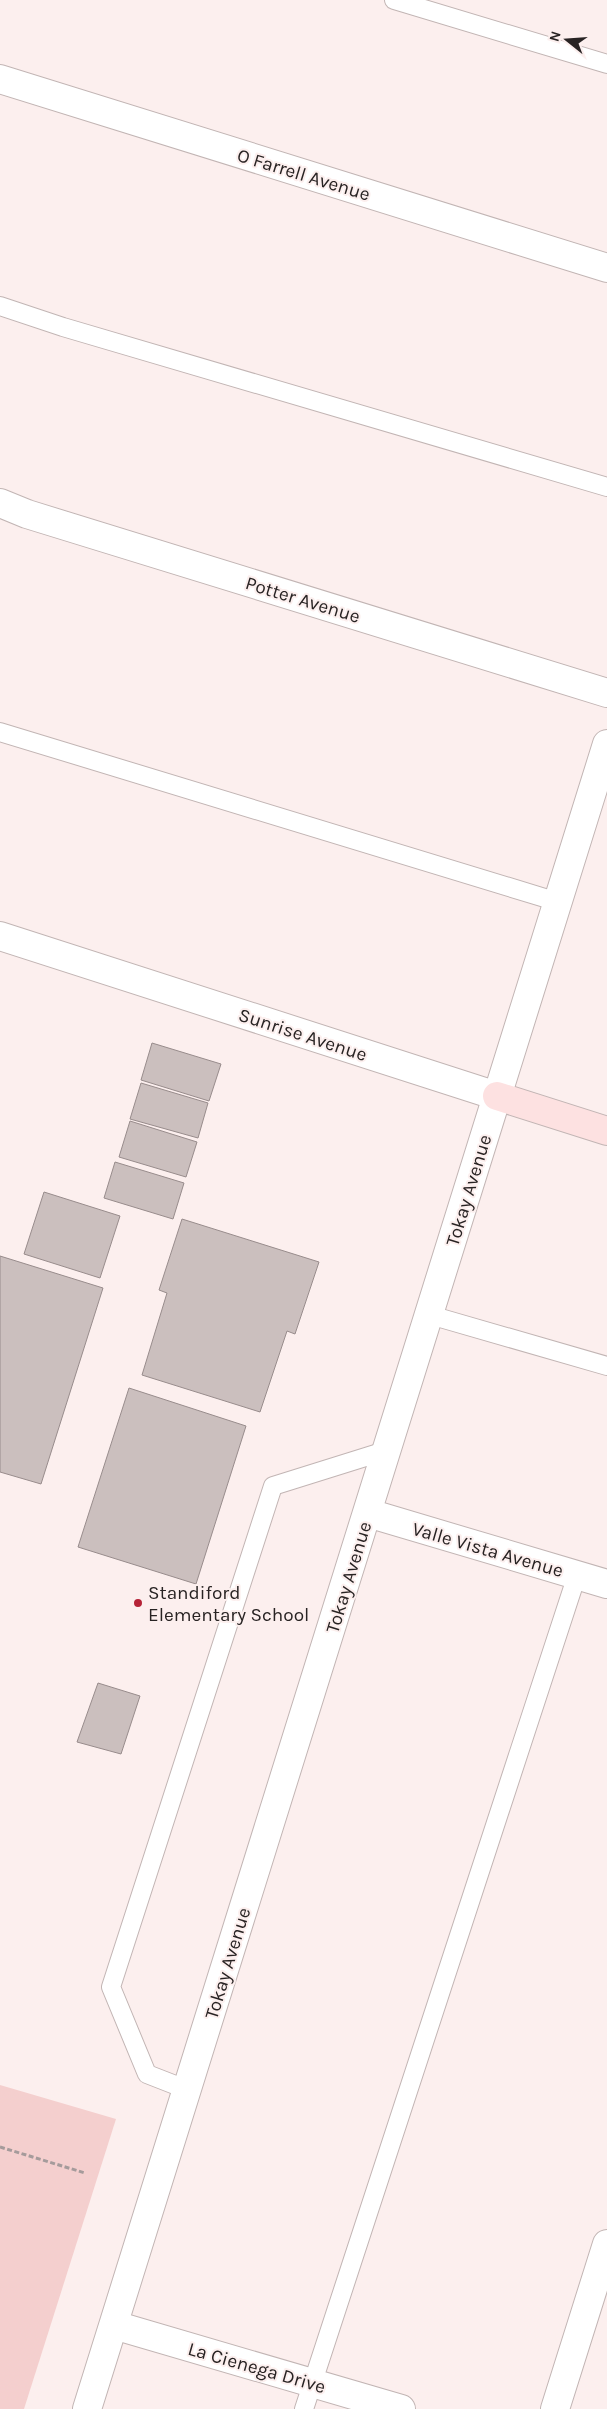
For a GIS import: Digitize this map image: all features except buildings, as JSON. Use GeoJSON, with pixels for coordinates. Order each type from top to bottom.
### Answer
{"type":"FeatureCollection","features":[{"type":"Feature","properties":{"kind":"street","name":"O Farrell Avenue"},"geometry":{"type":"LineString","coordinates":[[0,79],[607,268]]}},
{"type":"Feature","properties":{"kind":"street","name":"Potter Avenue"},"geometry":{"type":"LineString","coordinates":[[0,503],[37,517],[607,693]]}},
{"type":"Feature","properties":{"kind":"street","name":"Tokay Avenue"},"geometry":{"type":"LineString","coordinates":[[87,2409],[607,744]]}},
{"type":"Feature","properties":{"kind":"street","name":"Sunrise Avenue"},"geometry":{"type":"LineString","coordinates":[[0,936],[607,1131]]}},
{"type":"Feature","properties":{"kind":"street","name":"Valle Vista Avenue"},"geometry":{"type":"LineString","coordinates":[[368,1514],[607,1584]]}},
{"type":"Feature","properties":{"kind":"street"},"geometry":{"type":"LineString","coordinates":[[555,2409],[607,2244]]}},
{"type":"Feature","properties":{"kind":"street","name":"La Cienega Drive"},"geometry":{"type":"LineString","coordinates":[[114,2325],[400,2409]]}},
{"type":"Feature","properties":{"kind":"lane"},"geometry":{"type":"LineString","coordinates":[[394,0],[607,64]]}},
{"type":"Feature","properties":{"kind":"lane"},"geometry":{"type":"LineString","coordinates":[[0,306],[63,327],[607,487]]}},
{"type":"Feature","properties":{"kind":"lane"},"geometry":{"type":"LineString","coordinates":[[0,732],[558,902]]}},
{"type":"Feature","properties":{"kind":"lane"},"geometry":{"type":"LineString","coordinates":[[430,1315],[607,1366]]}},
{"type":"Feature","properties":{"kind":"lane"},"geometry":{"type":"LineString","coordinates":[[188,2090],[147,2074],[111,1987],[273,1486],[388,1450]]}},
{"type":"Feature","properties":{"kind":"lane"},"geometry":{"type":"LineString","coordinates":[[304,2409],[577,1575]]}},
{"type":"Feature","properties":{"kind":"path"},"geometry":{"type":"LineString","coordinates":[[0,2147],[85,2173]]}},
{"type":"Feature","properties":{"kind":"shaded area"},"geometry":{"type":"Polygon","coordinates":[[[0,2085],[116,2119],[24,2409],[0,2409],[0,2085]]]}},
{"type":"Feature","properties":{"kind":"place","name":"Standiford Elementary School"},"geometry":{"type":"Point","coordinates":[138,1603]}}]}
